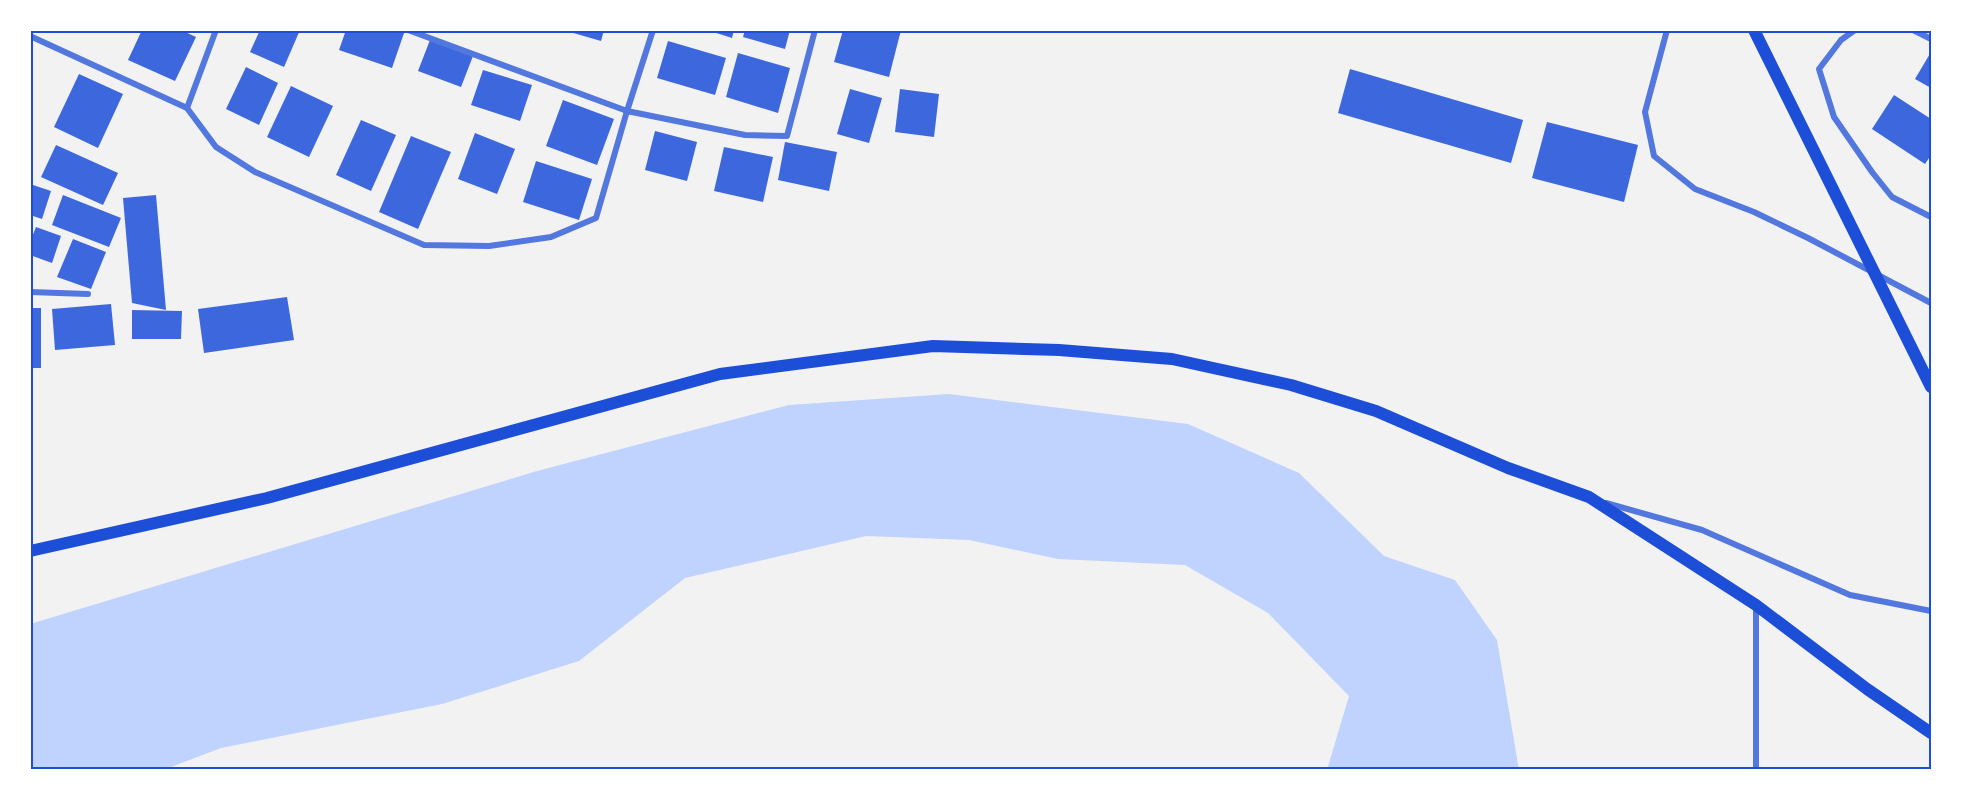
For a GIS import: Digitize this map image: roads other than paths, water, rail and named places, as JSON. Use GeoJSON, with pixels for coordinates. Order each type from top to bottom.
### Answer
{"type":"FeatureCollection","features":[{"type":"Feature","properties":{"kind":"main road"},"geometry":{"type":"LineString","coordinates":[[1754,30],[1931,387]]}},
{"type":"Feature","properties":{"kind":"main road"},"geometry":{"type":"LineString","coordinates":[[30,551],[267,498],[720,374],[933,346],[1059,350],[1172,359],[1292,385],[1376,411],[1508,468],[1589,497],[1756,605],[1867,689],[1931,733]]}},
{"type":"Feature","properties":{"kind":"street"},"geometry":{"type":"LineString","coordinates":[[187,108],[216,30]]}},
{"type":"Feature","properties":{"kind":"street"},"geometry":{"type":"LineString","coordinates":[[408,30],[627,111],[745,135],[787,136],[815,30]]}},
{"type":"Feature","properties":{"kind":"street"},"geometry":{"type":"LineString","coordinates":[[30,36],[187,108],[216,147],[255,172],[424,245],[489,246],[551,237],[596,218],[652,30]]}},
{"type":"Feature","properties":{"kind":"street"},"geometry":{"type":"LineString","coordinates":[[1667,30],[1645,112],[1654,156],[1695,189],[1754,212],[1808,238],[1931,303]]}},
{"type":"Feature","properties":{"kind":"street"},"geometry":{"type":"LineString","coordinates":[[1855,30],[1841,40],[1820,69],[1834,117],[1892,197],[1931,217]]}},
{"type":"Feature","properties":{"kind":"street"},"geometry":{"type":"LineString","coordinates":[[1913,30],[1931,39]]}},
{"type":"Feature","properties":{"kind":"street"},"geometry":{"type":"LineString","coordinates":[[30,292],[88,294]]}},
{"type":"Feature","properties":{"kind":"street"},"geometry":{"type":"LineString","coordinates":[[1589,497],[1702,530],[1850,595],[1931,611]]}},
{"type":"Feature","properties":{"kind":"street"},"geometry":{"type":"LineString","coordinates":[[1756,605],[1756,770]]}},
{"type":"Feature","properties":{"kind":"water"},"geometry":{"type":"Polygon","coordinates":[[[949,394],[1188,424],[1299,473],[1384,556],[1455,580],[1497,640],[1519,770],[1327,770],[1349,696],[1268,613],[1185,565],[1058,559],[969,540],[866,536],[685,578],[579,661],[442,704],[221,748],[163,770],[30,770],[30,624],[537,471],[789,405],[949,394]]]}}]}
